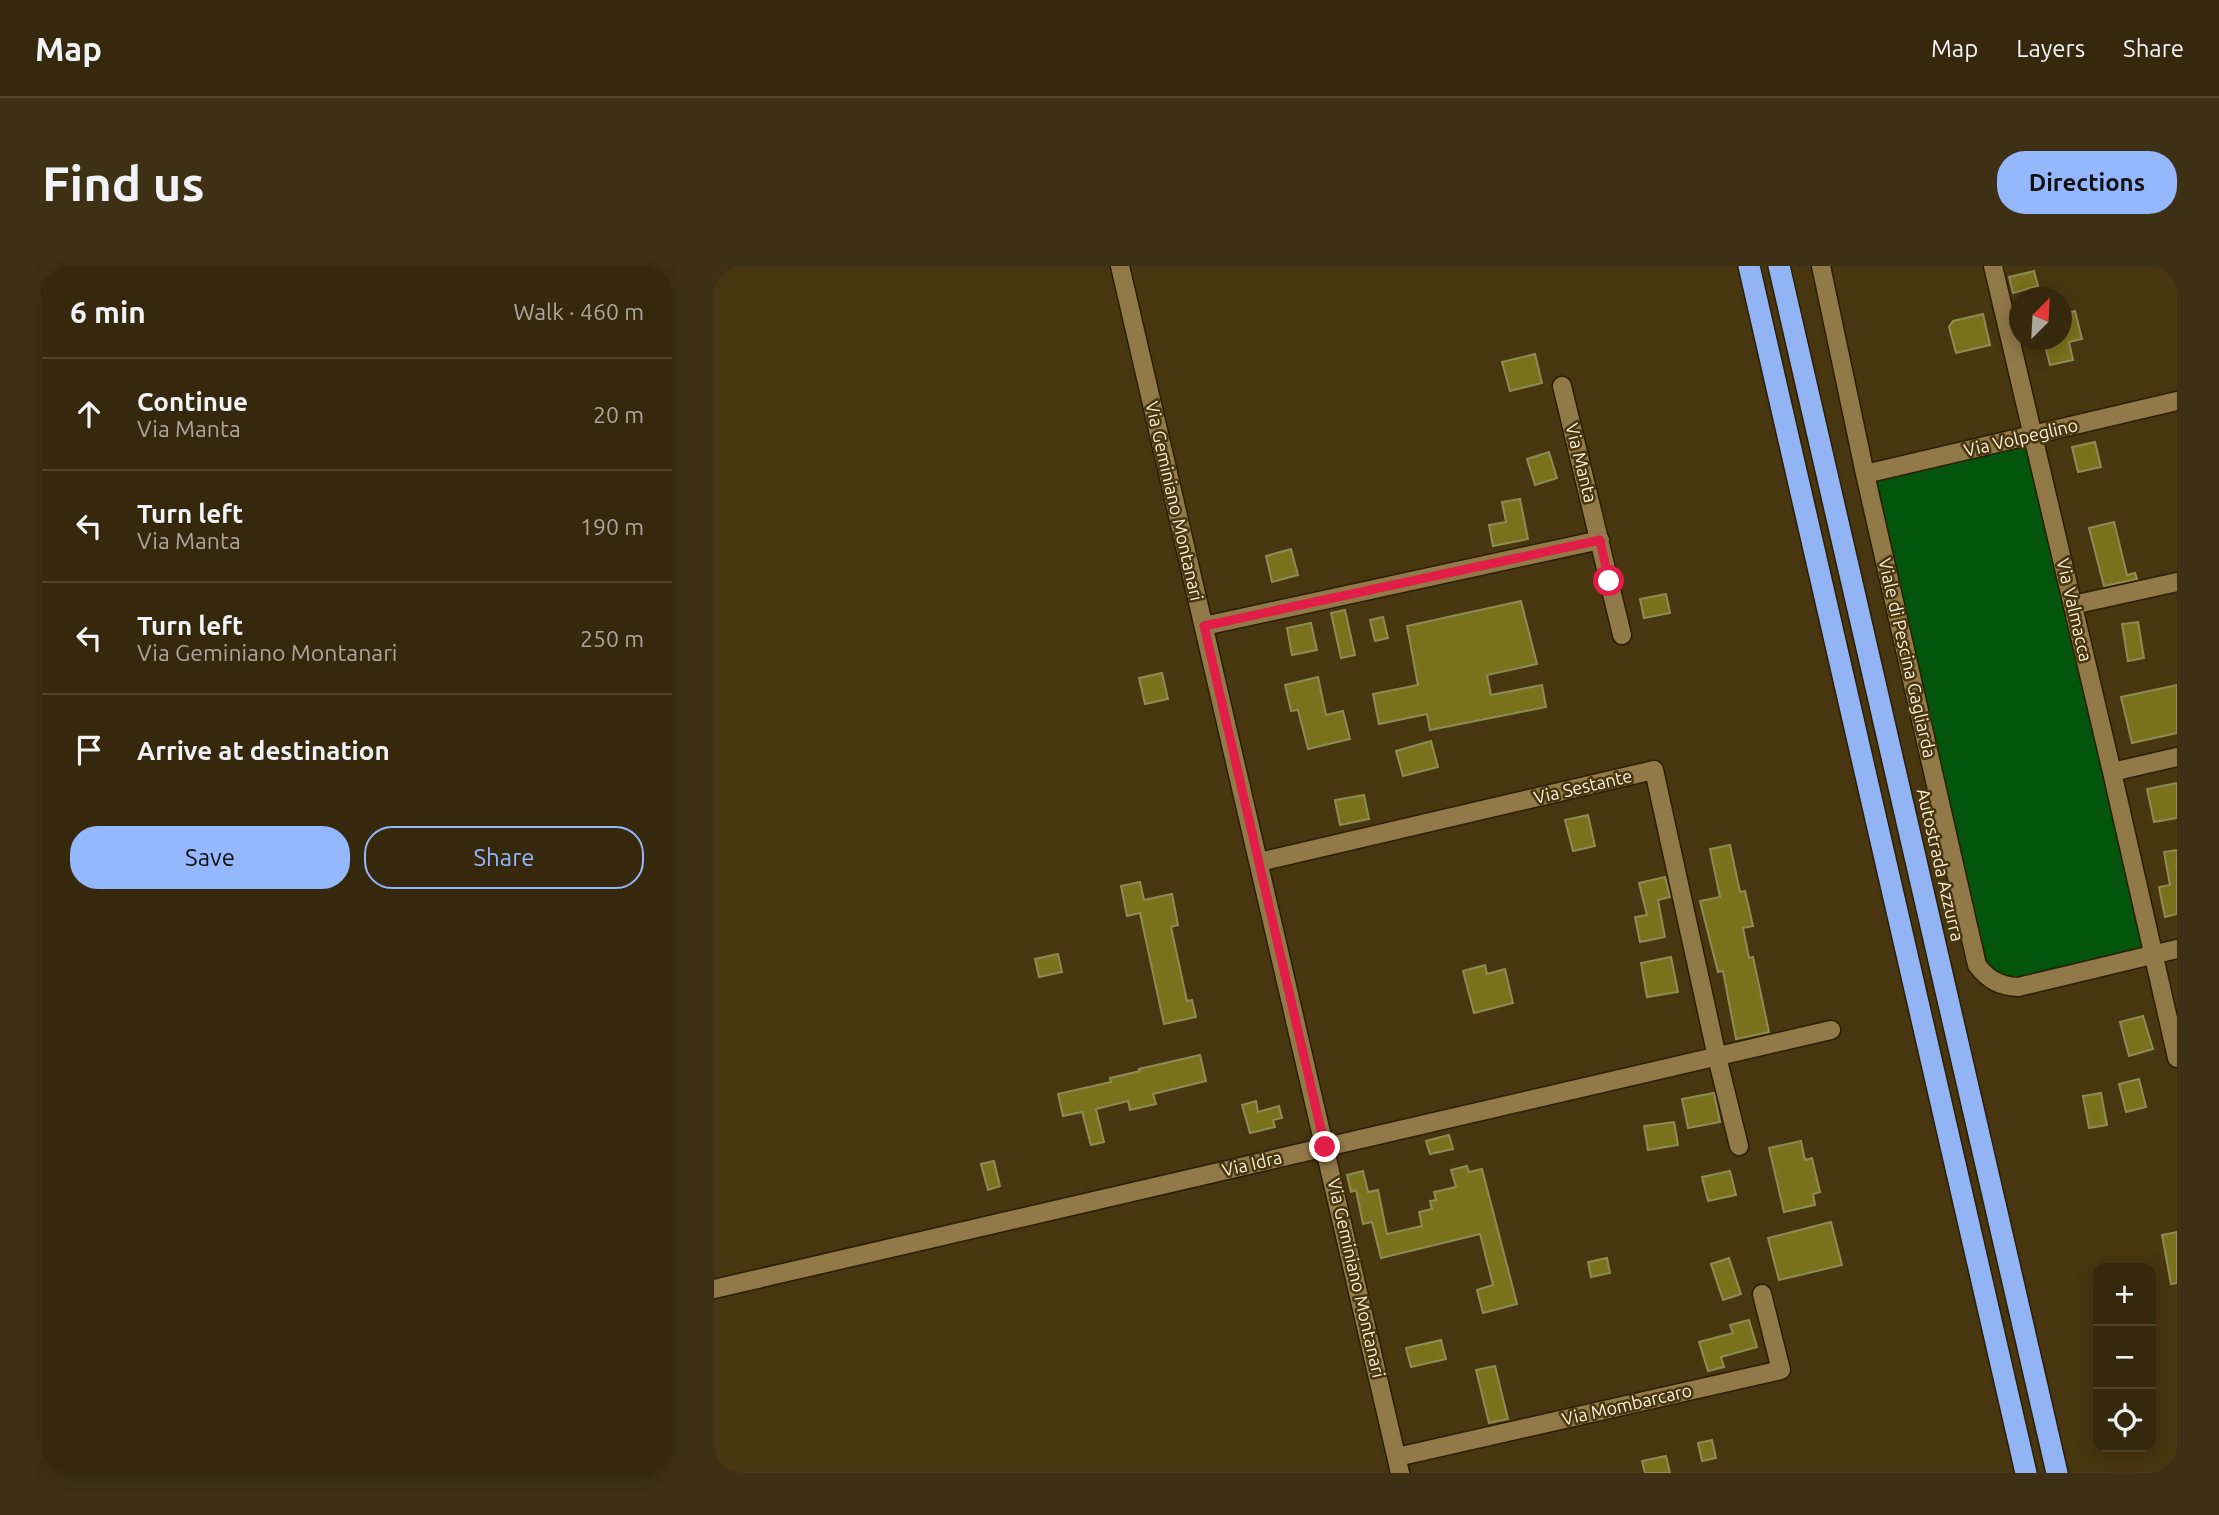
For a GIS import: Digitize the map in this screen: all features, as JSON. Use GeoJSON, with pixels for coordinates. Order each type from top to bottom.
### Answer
{"type":"FeatureCollection","features":[{"type":"Feature","properties":{"kind":"highway"},"geometry":{"type":"LineString","coordinates":[[1749,266],[2026,1473]]}},
{"type":"Feature","properties":{"kind":"highway","name":"Autostrada Azzurra"},"geometry":{"type":"LineString","coordinates":[[1779,266],[2057,1473]]}},
{"type":"Feature","properties":{"kind":"street","name":"Via Geminiano Montanari"},"geometry":{"type":"LineString","coordinates":[[1120,266],[1398,1465]]}},
{"type":"Feature","properties":{"kind":"street","name":"Viale di Pescina Gagliarda"},"geometry":{"type":"LineString","coordinates":[[1821,266],[1865,474],[1977,965],[1994,982],[2018,987],[2177,950]]}},
{"type":"Feature","properties":{"kind":"street","name":"Via Valmacca"},"geometry":{"type":"LineString","coordinates":[[1994,266],[2177,1058]]}},
{"type":"Feature","properties":{"kind":"street","name":"Via Manta"},"geometry":{"type":"LineString","coordinates":[[1562,386],[1622,635]]}},
{"type":"Feature","properties":{"kind":"street","name":"Via Volpeglino"},"geometry":{"type":"LineString","coordinates":[[1865,474],[2177,401]]}},
{"type":"Feature","properties":{"kind":"street"},"geometry":{"type":"LineString","coordinates":[[1204,626],[1600,540]]}},
{"type":"Feature","properties":{"kind":"street"},"geometry":{"type":"LineString","coordinates":[[2073,605],[2177,582]]}},
{"type":"Feature","properties":{"kind":"street"},"geometry":{"type":"LineString","coordinates":[[2112,772],[2177,757]]}},
{"type":"Feature","properties":{"kind":"street","name":"Via Sestante"},"geometry":{"type":"LineString","coordinates":[[1259,862],[1654,771],[1739,1146]]}},
{"type":"Feature","properties":{"kind":"street","name":"Via Idra"},"geometry":{"type":"LineString","coordinates":[[714,1289],[1830,1030]]}},
{"type":"Feature","properties":{"kind":"street","name":"Via Mombarcaro"},"geometry":{"type":"LineString","coordinates":[[1398,1465],[1781,1370],[1762,1294]]}},
{"type":"Feature","properties":{"kind":"green space"},"geometry":{"type":"Polygon","coordinates":[[[2028,446],[2145,950],[2021,978],[2000,974],[1984,964],[1874,480],[2028,446]]]}},
{"type":"Feature","properties":{"kind":"building"},"geometry":{"type":"Polygon","coordinates":[[[2034,271],[2038,286],[2012,287],[2009,277],[2034,271]]]}},
{"type":"Feature","properties":{"kind":"building"},"geometry":{"type":"Polygon","coordinates":[[[2075,311],[2082,339],[2072,341],[2072,312],[2075,311]]]}},
{"type":"Feature","properties":{"kind":"building"},"geometry":{"type":"Polygon","coordinates":[[[1983,314],[1990,345],[1956,353],[1949,327],[1953,321],[1983,314]]]}},
{"type":"Feature","properties":{"kind":"building"},"geometry":{"type":"Polygon","coordinates":[[[2046,350],[2071,350],[2073,360],[2050,365],[2046,350]]]}},
{"type":"Feature","properties":{"kind":"building"},"geometry":{"type":"Polygon","coordinates":[[[1535,354],[1542,383],[1510,391],[1502,362],[1535,354]]]}},
{"type":"Feature","properties":{"kind":"building"},"geometry":{"type":"Polygon","coordinates":[[[2095,442],[2101,467],[2078,472],[2072,447],[2095,442]]]}},
{"type":"Feature","properties":{"kind":"building"},"geometry":{"type":"Polygon","coordinates":[[[1549,452],[1557,478],[1535,485],[1527,459],[1549,452]]]}},
{"type":"Feature","properties":{"kind":"building"},"geometry":{"type":"Polygon","coordinates":[[[1520,499],[1528,539],[1493,546],[1489,525],[1506,522],[1502,502],[1520,499]]]}},
{"type":"Feature","properties":{"kind":"building"},"geometry":{"type":"Polygon","coordinates":[[[2114,522],[2127,575],[2135,573],[2137,579],[2104,586],[2089,528],[2114,522]]]}},
{"type":"Feature","properties":{"kind":"building"},"geometry":{"type":"Polygon","coordinates":[[[1291,549],[1298,575],[1272,582],[1266,556],[1291,549]]]}},
{"type":"Feature","properties":{"kind":"building"},"geometry":{"type":"Polygon","coordinates":[[[1666,594],[1670,613],[1644,618],[1640,599],[1666,594]]]}},
{"type":"Feature","properties":{"kind":"building"},"geometry":{"type":"Polygon","coordinates":[[[1521,601],[1537,664],[1487,675],[1491,695],[1542,685],[1546,707],[1430,730],[1427,714],[1379,724],[1373,694],[1418,685],[1407,626],[1521,601]]]}},
{"type":"Feature","properties":{"kind":"building"},"geometry":{"type":"Polygon","coordinates":[[[1345,610],[1355,655],[1341,658],[1331,613],[1345,610]]]}},
{"type":"Feature","properties":{"kind":"building"},"geometry":{"type":"Polygon","coordinates":[[[1383,617],[1388,638],[1375,641],[1370,620],[1383,617]]]}},
{"type":"Feature","properties":{"kind":"building"},"geometry":{"type":"Polygon","coordinates":[[[2138,622],[2144,658],[2128,661],[2122,624],[2138,622]]]}},
{"type":"Feature","properties":{"kind":"building"},"geometry":{"type":"Polygon","coordinates":[[[1311,623],[1317,650],[1292,655],[1287,628],[1311,623]]]}},
{"type":"Feature","properties":{"kind":"building"},"geometry":{"type":"Polygon","coordinates":[[[1162,673],[1168,699],[1145,704],[1139,678],[1162,673]]]}},
{"type":"Feature","properties":{"kind":"building"},"geometry":{"type":"Polygon","coordinates":[[[1318,677],[1326,715],[1343,711],[1350,739],[1308,749],[1298,710],[1291,711],[1285,685],[1318,677]]]}},
{"type":"Feature","properties":{"kind":"building"},"geometry":{"type":"Polygon","coordinates":[[[2177,685],[2177,733],[2132,743],[2121,697],[2177,685]]]}},
{"type":"Feature","properties":{"kind":"building"},"geometry":{"type":"Polygon","coordinates":[[[1431,741],[1438,767],[1403,776],[1396,751],[1431,741]]]}},
{"type":"Feature","properties":{"kind":"building"},"geometry":{"type":"Polygon","coordinates":[[[2177,783],[2177,818],[2154,822],[2147,789],[2177,783]]]}},
{"type":"Feature","properties":{"kind":"building"},"geometry":{"type":"Polygon","coordinates":[[[1364,795],[1369,819],[1340,825],[1335,800],[1364,795]]]}},
{"type":"Feature","properties":{"kind":"building"},"geometry":{"type":"Polygon","coordinates":[[[1588,815],[1595,846],[1573,851],[1565,820],[1588,815]]]}},
{"type":"Feature","properties":{"kind":"building"},"geometry":{"type":"Polygon","coordinates":[[[1730,845],[1740,892],[1745,891],[1753,926],[1743,928],[1749,958],[1753,957],[1769,1032],[1736,1039],[1723,971],[1718,972],[1700,901],[1720,897],[1710,849],[1730,845]]]}},
{"type":"Feature","properties":{"kind":"building"},"geometry":{"type":"Polygon","coordinates":[[[2177,850],[2177,914],[2165,917],[2159,887],[2170,885],[2164,852],[2177,850]]]}},
{"type":"Feature","properties":{"kind":"building"},"geometry":{"type":"Polygon","coordinates":[[[1665,877],[1670,897],[1658,900],[1665,937],[1640,942],[1635,917],[1647,915],[1639,883],[1665,877]]]}},
{"type":"Feature","properties":{"kind":"building"},"geometry":{"type":"Polygon","coordinates":[[[1140,882],[1144,900],[1172,894],[1178,925],[1171,927],[1187,1001],[1192,1000],[1196,1017],[1164,1024],[1140,913],[1127,916],[1121,886],[1140,882]]]}},
{"type":"Feature","properties":{"kind":"building"},"geometry":{"type":"Polygon","coordinates":[[[1058,954],[1062,972],[1039,977],[1035,959],[1058,954]]]}},
{"type":"Feature","properties":{"kind":"building"},"geometry":{"type":"Polygon","coordinates":[[[1671,957],[1678,992],[1647,997],[1641,963],[1671,957]]]}},
{"type":"Feature","properties":{"kind":"building"},"geometry":{"type":"Polygon","coordinates":[[[1485,965],[1487,974],[1505,969],[1513,1003],[1474,1013],[1463,971],[1485,965]]]}},
{"type":"Feature","properties":{"kind":"building"},"geometry":{"type":"Polygon","coordinates":[[[2143,1016],[2153,1049],[2129,1056],[2120,1022],[2143,1016]]]}},
{"type":"Feature","properties":{"kind":"building"},"geometry":{"type":"Polygon","coordinates":[[[1200,1055],[1206,1081],[1153,1094],[1156,1104],[1130,1110],[1128,1101],[1096,1109],[1104,1142],[1091,1145],[1082,1112],[1063,1116],[1058,1094],[1111,1082],[1110,1078],[1140,1071],[1139,1069],[1200,1055]]]}},
{"type":"Feature","properties":{"kind":"building"},"geometry":{"type":"Polygon","coordinates":[[[2139,1079],[2146,1107],[2126,1112],[2119,1084],[2139,1079]]]}},
{"type":"Feature","properties":{"kind":"building"},"geometry":{"type":"Polygon","coordinates":[[[1714,1093],[1720,1122],[1688,1128],[1682,1099],[1714,1093]]]}},
{"type":"Feature","properties":{"kind":"building"},"geometry":{"type":"Polygon","coordinates":[[[2101,1093],[2107,1125],[2089,1128],[2083,1096],[2101,1093]]]}},
{"type":"Feature","properties":{"kind":"building"},"geometry":{"type":"Polygon","coordinates":[[[1256,1101],[1258,1112],[1279,1106],[1282,1118],[1273,1120],[1275,1127],[1250,1133],[1242,1105],[1256,1101]]]}},
{"type":"Feature","properties":{"kind":"building"},"geometry":{"type":"Polygon","coordinates":[[[1674,1122],[1678,1145],[1648,1150],[1644,1126],[1674,1122]]]}},
{"type":"Feature","properties":{"kind":"building"},"geometry":{"type":"Polygon","coordinates":[[[1449,1135],[1453,1149],[1430,1154],[1426,1141],[1449,1135]]]}},
{"type":"Feature","properties":{"kind":"building"},"geometry":{"type":"Polygon","coordinates":[[[1801,1141],[1805,1160],[1812,1158],[1820,1192],[1813,1194],[1815,1205],[1784,1212],[1769,1148],[1801,1141]]]}},
{"type":"Feature","properties":{"kind":"building"},"geometry":{"type":"Polygon","coordinates":[[[994,1161],[1000,1186],[988,1190],[981,1164],[994,1161]]]}},
{"type":"Feature","properties":{"kind":"building"},"geometry":{"type":"Polygon","coordinates":[[[1467,1166],[1469,1172],[1482,1169],[1517,1304],[1483,1313],[1477,1290],[1493,1285],[1480,1234],[1381,1258],[1372,1222],[1363,1224],[1356,1190],[1351,1192],[1347,1175],[1363,1171],[1368,1192],[1378,1190],[1387,1234],[1422,1226],[1419,1212],[1432,1209],[1430,1201],[1436,1200],[1434,1192],[1456,1187],[1451,1170],[1467,1166]]]}},
{"type":"Feature","properties":{"kind":"building"},"geometry":{"type":"Polygon","coordinates":[[[1730,1171],[1736,1195],[1708,1201],[1702,1177],[1730,1171]]]}},
{"type":"Feature","properties":{"kind":"building"},"geometry":{"type":"Polygon","coordinates":[[[1831,1222],[1842,1265],[1779,1280],[1768,1238],[1831,1222]]]}},
{"type":"Feature","properties":{"kind":"building"},"geometry":{"type":"Polygon","coordinates":[[[2177,1232],[2177,1283],[2171,1284],[2162,1235],[2177,1232]]]}},
{"type":"Feature","properties":{"kind":"building"},"geometry":{"type":"Polygon","coordinates":[[[1607,1258],[1610,1273],[1591,1277],[1588,1262],[1607,1258]]]}},
{"type":"Feature","properties":{"kind":"building"},"geometry":{"type":"Polygon","coordinates":[[[1729,1258],[1741,1294],[1723,1300],[1711,1264],[1729,1258]]]}},
{"type":"Feature","properties":{"kind":"building"},"geometry":{"type":"Polygon","coordinates":[[[1749,1320],[1757,1347],[1721,1357],[1724,1367],[1708,1371],[1699,1342],[1733,1333],[1730,1325],[1749,1320]]]}},
{"type":"Feature","properties":{"kind":"building"},"geometry":{"type":"Polygon","coordinates":[[[1441,1340],[1446,1359],[1411,1367],[1406,1348],[1441,1340]]]}},
{"type":"Feature","properties":{"kind":"building"},"geometry":{"type":"Polygon","coordinates":[[[1495,1366],[1508,1419],[1489,1423],[1476,1370],[1495,1366]]]}},
{"type":"Feature","properties":{"kind":"building"},"geometry":{"type":"Polygon","coordinates":[[[1712,1440],[1716,1458],[1702,1461],[1698,1443],[1712,1440]]]}},
{"type":"Feature","properties":{"kind":"building"},"geometry":{"type":"Polygon","coordinates":[[[1666,1456],[1670,1473],[1645,1473],[1642,1461],[1666,1456]]]}},
{"type":"Feature","properties":{"kind":"route"},"geometry":{"type":"LineString","coordinates":[[1325,1147],[1204,626],[1600,540],[1609,581]]}}]}
